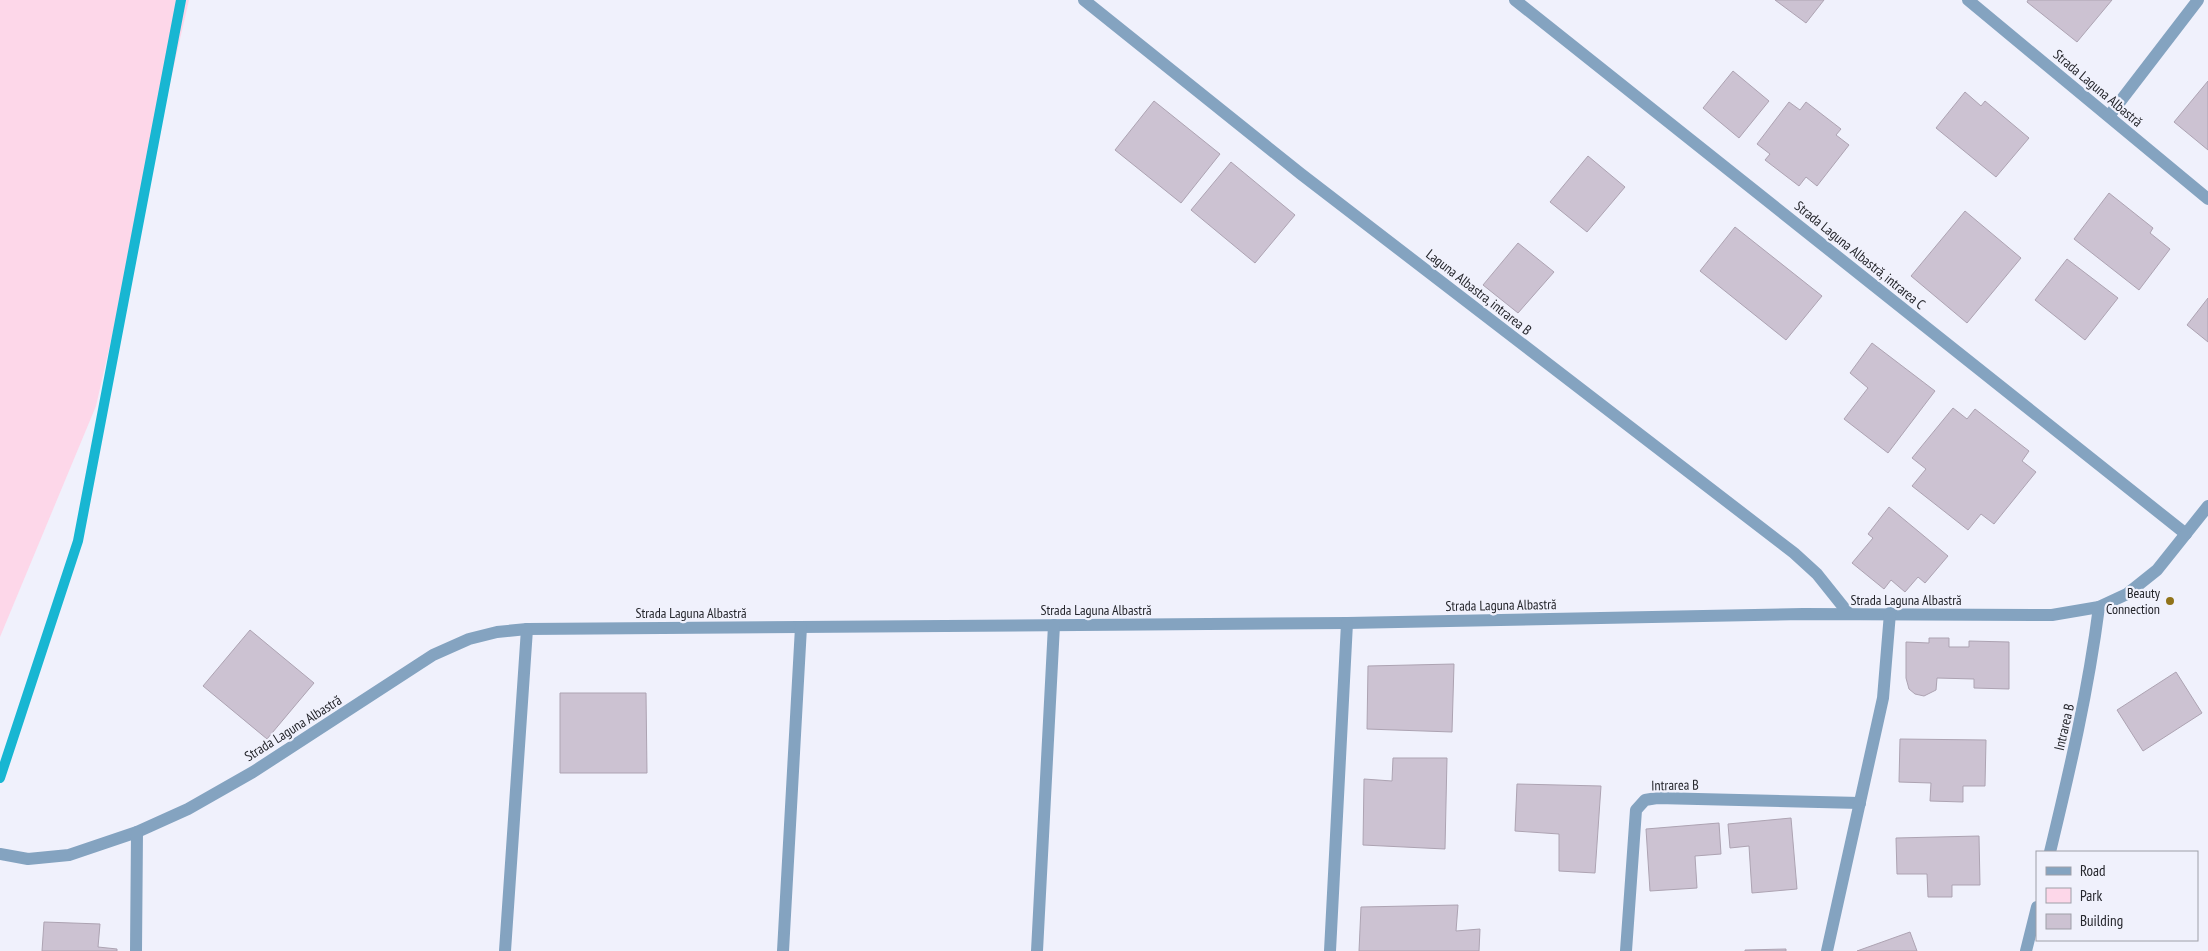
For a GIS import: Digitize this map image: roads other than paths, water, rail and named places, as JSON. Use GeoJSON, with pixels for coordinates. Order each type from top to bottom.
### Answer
{"type":"FeatureCollection","features":[{"type":"Feature","properties":{"kind":"street","name":"Laguna Albastra, intrarea B"},"geometry":{"type":"LineString","coordinates":[[1084,0],[1301,174],[1794,553],[1817,574],[1849,614]]}},
{"type":"Feature","properties":{"kind":"street","name":"Strada Laguna Albastră, intrarea C"},"geometry":{"type":"LineString","coordinates":[[1515,0],[2186,534]]}},
{"type":"Feature","properties":{"kind":"street","name":"Strada Laguna Albastră"},"geometry":{"type":"LineString","coordinates":[[1968,0],[2208,199]]}},
{"type":"Feature","properties":{"kind":"street"},"geometry":{"type":"LineString","coordinates":[[2109,116],[2198,0]]}},
{"type":"Feature","properties":{"kind":"street","name":"Strada Laguna Albastră"},"geometry":{"type":"LineString","coordinates":[[0,854],[28,859],[69,855],[138,832],[188,809],[253,772],[433,655],[469,639],[527,629],[1347,623],[1890,613],[2052,615],[2099,607],[2127,594],[2157,570],[2208,506]]}},
{"type":"Feature","properties":{"kind":"street","name":"Intrarea B"},"geometry":{"type":"LineString","coordinates":[[2050,851],[2090,678],[2099,607]]}},
{"type":"Feature","properties":{"kind":"street"},"geometry":{"type":"LineString","coordinates":[[1827,951],[1883,698],[1890,613]]}},
{"type":"Feature","properties":{"kind":"street"},"geometry":{"type":"LineString","coordinates":[[1330,951],[1347,623]]}},
{"type":"Feature","properties":{"kind":"street"},"geometry":{"type":"LineString","coordinates":[[1037,951],[1054,625]]}},
{"type":"Feature","properties":{"kind":"street"},"geometry":{"type":"LineString","coordinates":[[783,951],[801,627]]}},
{"type":"Feature","properties":{"kind":"street"},"geometry":{"type":"LineString","coordinates":[[505,951],[527,629]]}},
{"type":"Feature","properties":{"kind":"street","name":"Intrarea B"},"geometry":{"type":"LineString","coordinates":[[1626,951],[1636,810],[1645,800],[1657,798],[1860,803]]}},
{"type":"Feature","properties":{"kind":"street"},"geometry":{"type":"LineString","coordinates":[[136,951],[138,832]]}},
{"type":"Feature","properties":{"kind":"street"},"geometry":{"type":"LineString","coordinates":[[2026,951],[2036,911]]}},
{"type":"Feature","properties":{"kind":"waterway"},"geometry":{"type":"LineString","coordinates":[[0,778],[78,541],[181,0]]}},
{"type":"Feature","properties":{"kind":"place","name":"Beauty Connection"},"geometry":{"type":"Point","coordinates":[2170,601]}}]}
